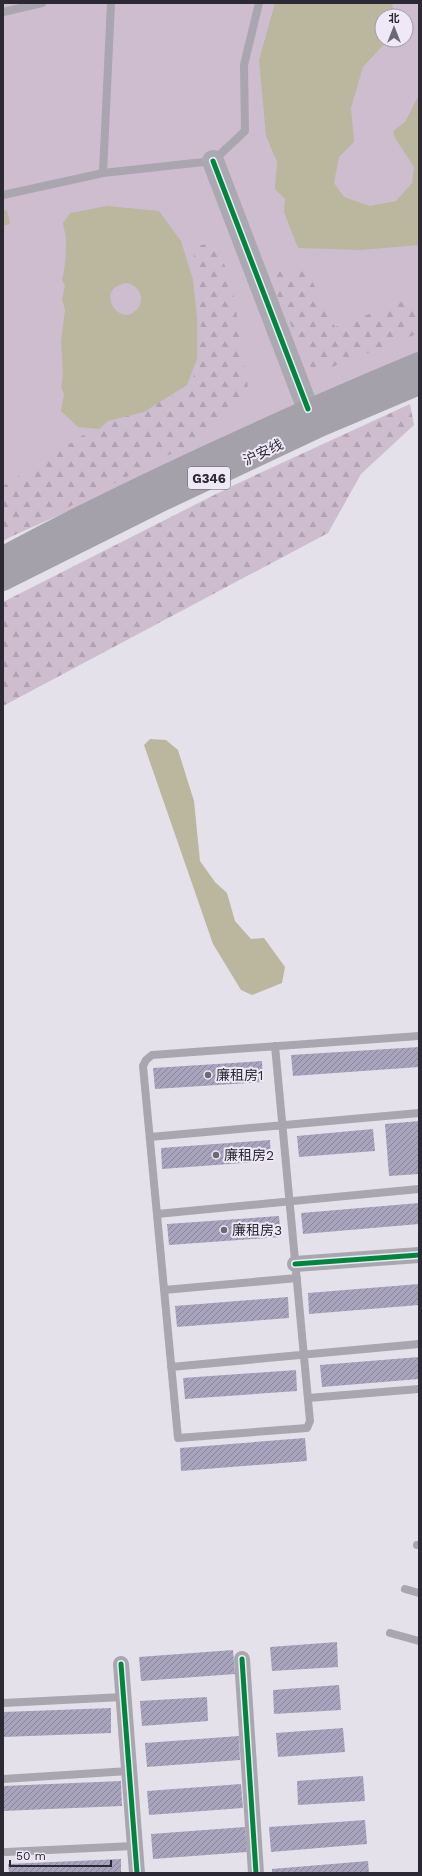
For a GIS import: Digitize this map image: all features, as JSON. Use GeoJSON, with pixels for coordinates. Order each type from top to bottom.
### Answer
{"type":"FeatureCollection","features":[{"type":"Feature","properties":{"kind":"highway","name":"沪安线"},"geometry":{"type":"LineString","coordinates":[[3,557],[157,479],[308,409],[419,363]]}},
{"type":"Feature","properties":{"kind":"highway","name":"沪安线"},"geometry":{"type":"LineString","coordinates":[[3,580],[165,499],[322,425],[419,384]]}},
{"type":"Feature","properties":{"kind":"street"},"geometry":{"type":"LineString","coordinates":[[213,161],[308,409]]}},
{"type":"Feature","properties":{"kind":"street"},"geometry":{"type":"LineString","coordinates":[[296,1271],[419,1255]]}},
{"type":"Feature","properties":{"kind":"street"},"geometry":{"type":"LineString","coordinates":[[242,1660],[256,1873]]}},
{"type":"Feature","properties":{"kind":"street"},"geometry":{"type":"LineString","coordinates":[[121,1664],[137,1873]]}},
{"type":"Feature","properties":{"kind":"lane"},"geometry":{"type":"LineString","coordinates":[[3,12],[42,3]]}},
{"type":"Feature","properties":{"kind":"lane"},"geometry":{"type":"LineString","coordinates":[[103,173],[111,3]]}},
{"type":"Feature","properties":{"kind":"lane"},"geometry":{"type":"LineString","coordinates":[[3,194],[103,173],[213,161],[245,131],[244,65],[259,3]]}},
{"type":"Feature","properties":{"kind":"lane"},"geometry":{"type":"LineString","coordinates":[[275,1046],[310,1421],[307,1428],[178,1438],[143,1066],[146,1060],[152,1055],[275,1046],[419,1036]]}},
{"type":"Feature","properties":{"kind":"lane"},"geometry":{"type":"LineString","coordinates":[[150,1137],[282,1124],[419,1113]]}},
{"type":"Feature","properties":{"kind":"lane"},"geometry":{"type":"LineString","coordinates":[[157,1214],[419,1189]]}},
{"type":"Feature","properties":{"kind":"lane"},"geometry":{"type":"LineString","coordinates":[[164,1290],[296,1271]]}},
{"type":"Feature","properties":{"kind":"lane"},"geometry":{"type":"LineString","coordinates":[[172,1367],[419,1344]]}},
{"type":"Feature","properties":{"kind":"lane"},"geometry":{"type":"LineString","coordinates":[[308,1398],[419,1389]]}},
{"type":"Feature","properties":{"kind":"lane"},"geometry":{"type":"LineString","coordinates":[[405,1589],[419,1593]]}},
{"type":"Feature","properties":{"kind":"lane"},"geometry":{"type":"LineString","coordinates":[[390,1633],[419,1640]]}},
{"type":"Feature","properties":{"kind":"lane"},"geometry":{"type":"LineString","coordinates":[[3,1703],[124,1697]]}},
{"type":"Feature","properties":{"kind":"lane"},"geometry":{"type":"LineString","coordinates":[[3,1779],[129,1771]]}},
{"type":"Feature","properties":{"kind":"lane"},"geometry":{"type":"LineString","coordinates":[[6,1852],[134,1846]]}},
{"type":"Feature","properties":{"kind":"green space"},"geometry":{"type":"Polygon","coordinates":[[[3,3],[419,3],[419,357],[3,540],[3,3]]]}},
{"type":"Feature","properties":{"kind":"green space"},"geometry":{"type":"Polygon","coordinates":[[[215,242],[232,283],[248,388],[217,430],[3,541],[3,486],[85,434],[192,388],[201,324],[193,247],[215,242]]]}},
{"type":"Feature","properties":{"kind":"green space"},"geometry":{"type":"Polygon","coordinates":[[[305,267],[335,327],[419,295],[419,333],[314,374],[266,272],[305,267]]]}},
{"type":"Feature","properties":{"kind":"green space"},"geometry":{"type":"Polygon","coordinates":[[[410,404],[414,425],[361,474],[328,533],[3,706],[3,602],[232,486],[410,404]]]}},
{"type":"Feature","properties":{"kind":"shaded area"},"geometry":{"type":"Polygon","coordinates":[[[275,3],[392,3],[393,8],[374,8],[374,48],[381,48],[363,67],[351,108],[354,142],[339,157],[334,183],[344,197],[370,206],[396,201],[412,183],[414,167],[395,138],[393,131],[405,122],[419,95],[419,245],[361,250],[298,248],[284,212],[285,199],[275,189],[277,162],[266,136],[259,60],[275,3]]]}},
{"type":"Feature","properties":{"kind":"shaded area"},"geometry":{"type":"Polygon","coordinates":[[[107,206],[159,211],[181,241],[193,280],[197,317],[197,359],[187,385],[144,412],[108,421],[99,429],[78,427],[61,411],[64,394],[61,388],[63,375],[61,341],[65,310],[62,299],[65,286],[62,280],[66,242],[63,223],[70,213],[107,206]],[[126,283],[116,287],[111,293],[110,300],[113,306],[118,312],[124,315],[131,314],[138,308],[141,300],[140,292],[130,284],[126,283]]]}},
{"type":"Feature","properties":{"kind":"shaded area"},"geometry":{"type":"Polygon","coordinates":[[[7,210],[10,224],[3,226],[3,211],[7,210]]]}},
{"type":"Feature","properties":{"kind":"shaded area"},"geometry":{"type":"Polygon","coordinates":[[[150,739],[166,740],[178,750],[194,801],[200,861],[215,882],[227,893],[235,921],[251,939],[264,938],[285,967],[282,983],[252,995],[241,990],[213,944],[144,745],[150,739]]]}},
{"type":"Feature","properties":{"kind":"building"},"geometry":{"type":"Polygon","coordinates":[[[419,1047],[419,1067],[293,1076],[291,1055],[419,1047]]]}},
{"type":"Feature","properties":{"kind":"building","name":"廉租房1"},"geometry":{"type":"Polygon","coordinates":[[[262,1061],[263,1082],[155,1089],[153,1068],[262,1061]]]}},
{"type":"Feature","properties":{"kind":"building"},"geometry":{"type":"Polygon","coordinates":[[[419,1121],[419,1174],[389,1176],[385,1124],[419,1121]]]}},
{"type":"Feature","properties":{"kind":"building"},"geometry":{"type":"Polygon","coordinates":[[[373,1129],[375,1151],[299,1157],[297,1136],[373,1129]]]}},
{"type":"Feature","properties":{"kind":"building","name":"廉租房2"},"geometry":{"type":"Polygon","coordinates":[[[270,1140],[271,1161],[162,1169],[161,1148],[270,1140]]]}},
{"type":"Feature","properties":{"kind":"building"},"geometry":{"type":"Polygon","coordinates":[[[419,1203],[419,1224],[303,1234],[301,1213],[419,1203]]]}},
{"type":"Feature","properties":{"kind":"building","name":"廉租房3"},"geometry":{"type":"Polygon","coordinates":[[[279,1216],[281,1237],[169,1245],[167,1224],[279,1216]]]}},
{"type":"Feature","properties":{"kind":"building"},"geometry":{"type":"Polygon","coordinates":[[[419,1284],[419,1305],[309,1314],[308,1293],[419,1284]]]}},
{"type":"Feature","properties":{"kind":"building"},"geometry":{"type":"Polygon","coordinates":[[[288,1297],[289,1318],[177,1327],[175,1306],[288,1297]]]}},
{"type":"Feature","properties":{"kind":"building"},"geometry":{"type":"Polygon","coordinates":[[[419,1357],[419,1379],[322,1387],[320,1365],[419,1357]]]}},
{"type":"Feature","properties":{"kind":"building"},"geometry":{"type":"Polygon","coordinates":[[[296,1370],[297,1391],[185,1399],[183,1378],[296,1370]]]}},
{"type":"Feature","properties":{"kind":"building"},"geometry":{"type":"Polygon","coordinates":[[[305,1438],[307,1461],[181,1471],[180,1448],[305,1438]]]}},
{"type":"Feature","properties":{"kind":"building"},"geometry":{"type":"Polygon","coordinates":[[[337,1642],[338,1667],[272,1671],[270,1647],[337,1642]]]}},
{"type":"Feature","properties":{"kind":"building"},"geometry":{"type":"Polygon","coordinates":[[[233,1650],[235,1674],[141,1681],[139,1657],[233,1650]]]}},
{"type":"Feature","properties":{"kind":"building"},"geometry":{"type":"Polygon","coordinates":[[[339,1685],[341,1710],[274,1714],[273,1690],[339,1685]]]}},
{"type":"Feature","properties":{"kind":"building"},"geometry":{"type":"Polygon","coordinates":[[[207,1697],[208,1721],[142,1726],[140,1701],[207,1697]]]}},
{"type":"Feature","properties":{"kind":"building"},"geometry":{"type":"Polygon","coordinates":[[[111,1708],[111,1733],[3,1737],[3,1712],[111,1708]]]}},
{"type":"Feature","properties":{"kind":"building"},"geometry":{"type":"Polygon","coordinates":[[[343,1728],[345,1752],[278,1757],[276,1733],[343,1728]]]}},
{"type":"Feature","properties":{"kind":"building"},"geometry":{"type":"Polygon","coordinates":[[[239,1736],[240,1760],[147,1767],[145,1743],[239,1736]]]}},
{"type":"Feature","properties":{"kind":"building"},"geometry":{"type":"Polygon","coordinates":[[[363,1776],[365,1801],[298,1805],[297,1781],[363,1776]]]}},
{"type":"Feature","properties":{"kind":"building"},"geometry":{"type":"Polygon","coordinates":[[[121,1781],[122,1806],[3,1811],[3,1786],[121,1781]]]}},
{"type":"Feature","properties":{"kind":"building"},"geometry":{"type":"Polygon","coordinates":[[[241,1784],[243,1808],[149,1815],[147,1791],[241,1784]]]}},
{"type":"Feature","properties":{"kind":"building"},"geometry":{"type":"Polygon","coordinates":[[[365,1820],[367,1844],[271,1852],[269,1827],[365,1820]]]}},
{"type":"Feature","properties":{"kind":"building"},"geometry":{"type":"Polygon","coordinates":[[[245,1827],[247,1852],[153,1859],[151,1834],[245,1827]]]}},
{"type":"Feature","properties":{"kind":"building"},"geometry":{"type":"Polygon","coordinates":[[[121,1859],[121,1873],[9,1873],[8,1864],[121,1859]]]}},
{"type":"Feature","properties":{"kind":"building"},"geometry":{"type":"Polygon","coordinates":[[[368,1861],[369,1873],[272,1873],[272,1869],[368,1861]]]}},
{"type":"Feature","properties":{"kind":"cycle path"},"geometry":{"type":"LineString","coordinates":[[213,161],[308,409]]}},
{"type":"Feature","properties":{"kind":"cycle path"},"geometry":{"type":"LineString","coordinates":[[295,1264],[419,1255]]}},
{"type":"Feature","properties":{"kind":"cycle path"},"geometry":{"type":"LineString","coordinates":[[242,1659],[256,1873]]}},
{"type":"Feature","properties":{"kind":"cycle path"},"geometry":{"type":"LineString","coordinates":[[121,1664],[137,1873]]}},
{"type":"Feature","properties":{"kind":"place","name":"廉租房1"},"geometry":{"type":"Point","coordinates":[208,1075]}},
{"type":"Feature","properties":{"kind":"place","name":"廉租房2"},"geometry":{"type":"Point","coordinates":[216,1155]}},
{"type":"Feature","properties":{"kind":"place","name":"廉租房3"},"geometry":{"type":"Point","coordinates":[224,1230]}}]}
